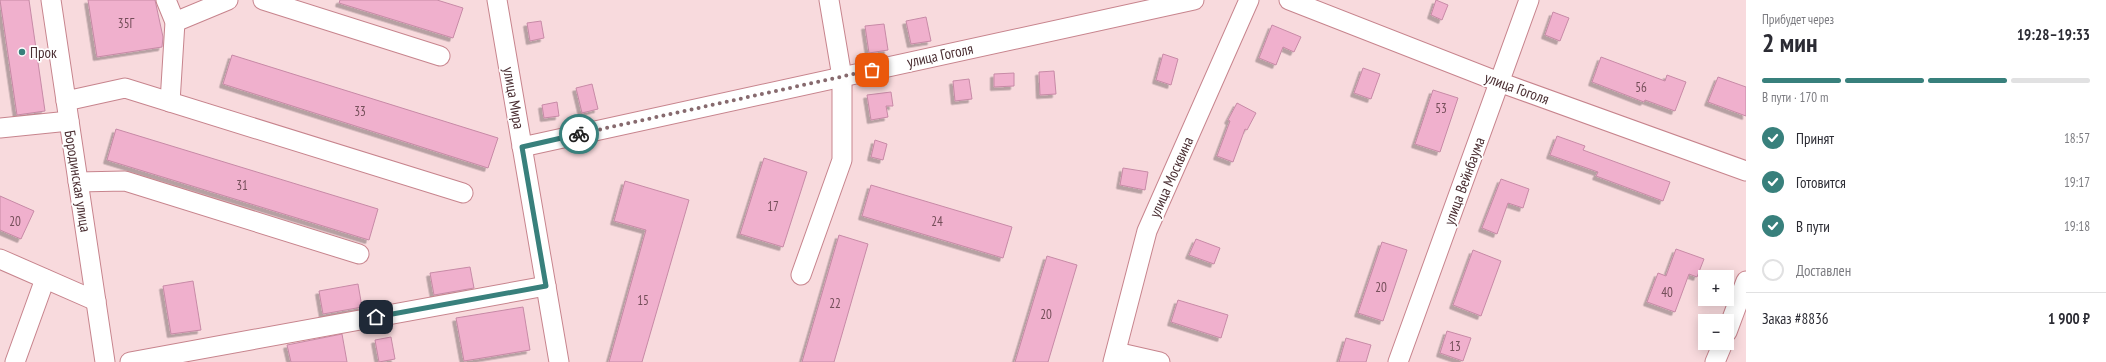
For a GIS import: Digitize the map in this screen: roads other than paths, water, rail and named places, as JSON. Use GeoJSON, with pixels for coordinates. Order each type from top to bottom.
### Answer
{"type":"FeatureCollection","features":[{"type":"Feature","properties":{"kind":"street","name":"Бородинская улица"},"geometry":{"type":"LineString","coordinates":[[51,0],[105,362]]}},
{"type":"Feature","properties":{"kind":"street"},"geometry":{"type":"LineString","coordinates":[[166,0],[175,22],[170,102]]}},
{"type":"Feature","properties":{"kind":"street"},"geometry":{"type":"LineString","coordinates":[[175,22],[228,0]]}},
{"type":"Feature","properties":{"kind":"street"},"geometry":{"type":"LineString","coordinates":[[263,0],[440,56]]}},
{"type":"Feature","properties":{"kind":"street","name":"улица Мира"},"geometry":{"type":"LineString","coordinates":[[497,0],[559,362]]}},
{"type":"Feature","properties":{"kind":"street"},"geometry":{"type":"LineString","coordinates":[[801,275],[842,160],[842,77],[829,0]]}},
{"type":"Feature","properties":{"kind":"street","name":"улица Гоголя"},"geometry":{"type":"LineString","coordinates":[[522,147],[842,77],[1122,8],[1194,0]]}},
{"type":"Feature","properties":{"kind":"street","name":"улица Москвина"},"geometry":{"type":"LineString","coordinates":[[1115,357],[1147,231],[1249,0]]}},
{"type":"Feature","properties":{"kind":"street","name":"улица Гоголя"},"geometry":{"type":"LineString","coordinates":[[1289,0],[1499,82],[1746,171]]}},
{"type":"Feature","properties":{"kind":"street","name":"улица Вейнбаума"},"geometry":{"type":"LineString","coordinates":[[1398,362],[1529,0]]}},
{"type":"Feature","properties":{"kind":"street"},"geometry":{"type":"LineString","coordinates":[[66,101],[125,88],[463,193]]}},
{"type":"Feature","properties":{"kind":"street"},"geometry":{"type":"LineString","coordinates":[[0,128],[69,121]]}},
{"type":"Feature","properties":{"kind":"street"},"geometry":{"type":"LineString","coordinates":[[78,182],[125,181],[359,254]]}},
{"type":"Feature","properties":{"kind":"street"},"geometry":{"type":"LineString","coordinates":[[0,259],[96,301]]}},
{"type":"Feature","properties":{"kind":"street"},"geometry":{"type":"LineString","coordinates":[[14,362],[45,279]]}},
{"type":"Feature","properties":{"kind":"street"},"geometry":{"type":"LineString","coordinates":[[1734,314],[1746,281]]}},
{"type":"Feature","properties":{"kind":"street"},"geometry":{"type":"LineString","coordinates":[[130,362],[546,286]]}},
{"type":"Feature","properties":{"kind":"street"},"geometry":{"type":"LineString","coordinates":[[1716,362],[1720,350]]}},
{"type":"Feature","properties":{"kind":"street"},"geometry":{"type":"LineString","coordinates":[[1115,357],[1160,362]]}},
{"type":"Feature","properties":{"kind":"place","name":"Прок"},"geometry":{"type":"Point","coordinates":[22,52]}}]}
